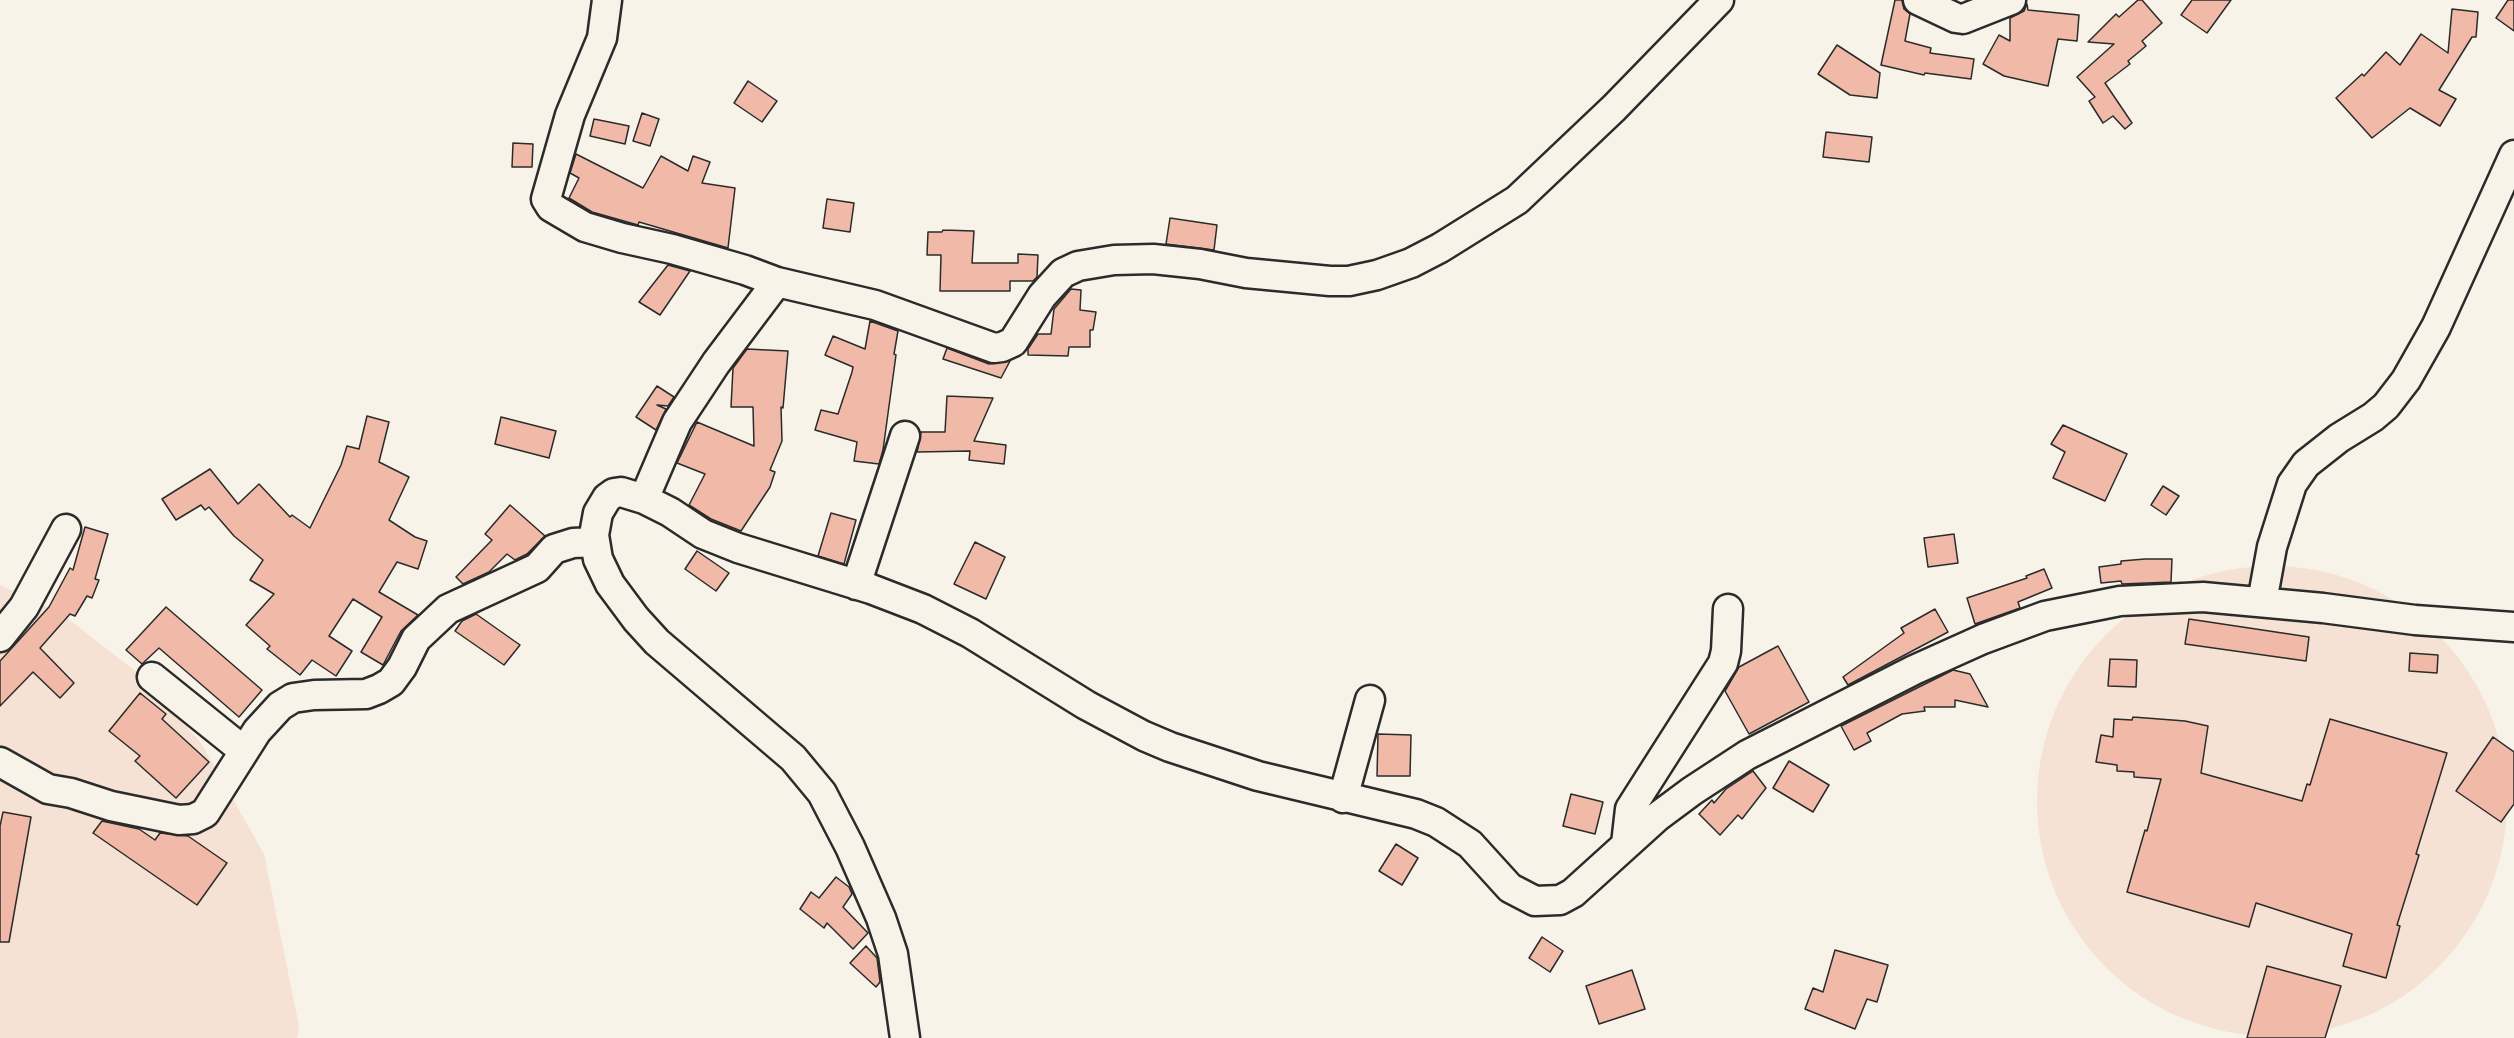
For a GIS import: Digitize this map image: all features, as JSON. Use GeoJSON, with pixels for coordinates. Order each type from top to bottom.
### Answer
{"type":"FeatureCollection","features":[{"type":"Feature","properties":{"kind":"street"},"geometry":{"type":"LineString","coordinates":[[607,0],[602,38],[570,115],[546,199],[551,207],[585,227],[682,252],[777,282],[875,305],[994,348],[1013,342],[1042,296],[1063,273],[1078,266],[1114,260],[1153,259],[1200,264],[1246,273],[1349,281],[1377,275],[1411,263],[1440,248],[1517,200],[1614,108],[1719,0]]}},
{"type":"Feature","properties":{"kind":"street"},"geometry":{"type":"LineString","coordinates":[[1918,0],[1956,18],[1964,19],[2011,0]]}},
{"type":"Feature","properties":{"kind":"street"},"geometry":{"type":"LineString","coordinates":[[2262,602],[2272,547],[2292,484],[2306,464],[2386,406],[2406,380],[2436,327],[2514,155]]}},
{"type":"Feature","properties":{"kind":"street"},"geometry":{"type":"LineString","coordinates":[[644,499],[677,422],[716,363],[777,282]]}},
{"type":"Feature","properties":{"kind":"street"},"geometry":{"type":"LineString","coordinates":[[856,585],[905,436]]}},
{"type":"Feature","properties":{"kind":"street"},"geometry":{"type":"LineString","coordinates":[[905,1038],[893,954],[881,918],[850,847],[822,793],[793,758],[657,642],[636,619],[607,578],[594,542],[594,525],[607,498],[614,492],[644,499],[670,512],[703,534],[722,542],[923,609],[949,622],[1086,705],[1144,736],[1224,766],[1343,798],[1416,814],[1436,822],[1470,844],[1510,888],[1535,901],[1560,900],[1573,893],[1626,844],[1692,791],[1747,755],[1914,670],[2016,626],[2071,609],[2120,600],[2203,597],[2415,620],[2514,627]]}},
{"type":"Feature","properties":{"kind":"street"},"geometry":{"type":"LineString","coordinates":[[0,638],[24,607],[66,530]]}},
{"type":"Feature","properties":{"kind":"street"},"geometry":{"type":"LineString","coordinates":[[0,779],[71,792],[111,806],[179,820],[194,819],[205,813],[269,715],[292,698],[314,694],[366,694],[379,689],[391,682],[397,675],[416,639],[448,609],[537,568],[554,549],[573,543],[594,542]]}},
{"type":"Feature","properties":{"kind":"street"},"geometry":{"type":"LineString","coordinates":[[1626,844],[1630,809],[1723,663],[1726,651],[1728,609]]}},
{"type":"Feature","properties":{"kind":"street"},"geometry":{"type":"LineString","coordinates":[[152,677],[244,751]]}},
{"type":"Feature","properties":{"kind":"street"},"geometry":{"type":"LineString","coordinates":[[1343,798],[1370,700]]}},
{"type":"Feature","properties":{"kind":"street"},"geometry":{"type":"LineString","coordinates":[[0,762],[48,789]]}},
{"type":"Feature","properties":{"kind":"shaded area"},"geometry":{"type":"Polygon","coordinates":[[[2272,566],[2318,570],[2362,584],[2403,606],[2438,635],[2467,670],[2489,711],[2503,755],[2507,801],[2503,847],[2489,891],[2467,932],[2438,967],[2403,996],[2362,1018],[2318,1032],[2272,1036],[2226,1032],[2182,1018],[2141,996],[2106,967],[2077,932],[2055,891],[2041,847],[2037,801],[2041,755],[2055,711],[2077,670],[2106,635],[2141,606],[2182,584],[2226,570],[2272,566]]]}},
{"type":"Feature","properties":{"kind":"shaded area"},"geometry":{"type":"Polygon","coordinates":[[[0,585],[62,614],[139,674],[201,743],[264,854],[299,1026],[297,1038],[0,1038],[0,585]]]}},
{"type":"Feature","properties":{"kind":"building"},"geometry":{"type":"Polygon","coordinates":[[[1895,0],[1902,0],[1904,9],[1910,14],[1905,41],[1931,48],[1930,53],[1974,59],[1971,79],[1925,73],[1924,75],[1881,65],[1895,0]]]}},
{"type":"Feature","properties":{"kind":"building"},"geometry":{"type":"Polygon","coordinates":[[[2138,0],[2142,0],[2162,23],[2142,41],[2146,46],[2128,61],[2130,64],[2105,83],[2132,123],[2125,129],[2113,116],[2103,123],[2089,101],[2095,97],[2077,77],[2114,44],[2088,42],[2116,14],[2119,17],[2138,0]]]}},
{"type":"Feature","properties":{"kind":"building"},"geometry":{"type":"Polygon","coordinates":[[[2192,0],[2231,0],[2207,33],[2181,15],[2192,0]]]}},
{"type":"Feature","properties":{"kind":"building"},"geometry":{"type":"Polygon","coordinates":[[[2508,0],[2514,0],[2514,31],[2496,18],[2508,0]]]}},
{"type":"Feature","properties":{"kind":"building"},"geometry":{"type":"Polygon","coordinates":[[[2027,4],[2028,10],[2079,15],[2077,41],[2058,39],[2048,86],[2004,76],[1983,64],[1999,35],[2010,41],[2010,18],[2024,11],[2027,4]]]}},
{"type":"Feature","properties":{"kind":"building"},"geometry":{"type":"Polygon","coordinates":[[[2452,9],[2478,12],[2476,37],[2472,37],[2439,90],[2456,99],[2440,126],[2410,108],[2372,138],[2336,98],[2362,74],[2364,76],[2386,52],[2400,65],[2421,34],[2448,53],[2452,9]]]}},
{"type":"Feature","properties":{"kind":"building"},"geometry":{"type":"Polygon","coordinates":[[[1837,45],[1880,73],[1877,98],[1850,95],[1818,74],[1837,45]]]}},
{"type":"Feature","properties":{"kind":"building"},"geometry":{"type":"Polygon","coordinates":[[[748,81],[777,101],[762,122],[734,103],[748,81]]]}},
{"type":"Feature","properties":{"kind":"building"},"geometry":{"type":"Polygon","coordinates":[[[642,113],[659,119],[650,146],[633,141],[642,113]]]}},
{"type":"Feature","properties":{"kind":"building"},"geometry":{"type":"Polygon","coordinates":[[[594,119],[629,126],[625,144],[590,136],[594,119]]]}},
{"type":"Feature","properties":{"kind":"building"},"geometry":{"type":"Polygon","coordinates":[[[1826,132],[1872,137],[1869,162],[1823,157],[1826,132]]]}},
{"type":"Feature","properties":{"kind":"building"},"geometry":{"type":"Polygon","coordinates":[[[513,143],[533,144],[532,167],[512,167],[513,143]]]}},
{"type":"Feature","properties":{"kind":"building"},"geometry":{"type":"Polygon","coordinates":[[[576,154],[643,188],[661,156],[688,171],[693,156],[710,162],[702,183],[735,188],[728,248],[639,222],[638,225],[592,212],[569,198],[579,178],[570,173],[576,154]]]}},
{"type":"Feature","properties":{"kind":"building"},"geometry":{"type":"Polygon","coordinates":[[[827,199],[854,203],[850,232],[823,228],[827,199]]]}},
{"type":"Feature","properties":{"kind":"building"},"geometry":{"type":"Polygon","coordinates":[[[1170,218],[1217,225],[1214,250],[1166,244],[1170,218]]]}},
{"type":"Feature","properties":{"kind":"building"},"geometry":{"type":"Polygon","coordinates":[[[943,230],[974,231],[972,263],[1018,263],[1018,254],[1038,255],[1037,277],[1033,281],[1010,281],[1010,291],[940,291],[941,255],[927,255],[928,232],[942,232],[943,230]]]}},
{"type":"Feature","properties":{"kind":"building"},"geometry":{"type":"Polygon","coordinates":[[[668,265],[690,271],[660,315],[639,302],[668,265]]]}},
{"type":"Feature","properties":{"kind":"building"},"geometry":{"type":"Polygon","coordinates":[[[1071,289],[1081,290],[1080,310],[1096,312],[1093,330],[1090,330],[1090,347],[1069,347],[1068,356],[1028,355],[1028,349],[1038,334],[1051,334],[1054,309],[1071,289]]]}},
{"type":"Feature","properties":{"kind":"building"},"geometry":{"type":"Polygon","coordinates":[[[870,321],[898,331],[883,450],[879,464],[854,461],[857,442],[815,430],[821,410],[838,414],[853,367],[825,355],[833,336],[865,349],[870,321]]]}},
{"type":"Feature","properties":{"kind":"building"},"geometry":{"type":"Polygon","coordinates":[[[947,348],[989,364],[1010,361],[1001,378],[943,359],[947,348]]]}},
{"type":"Feature","properties":{"kind":"building"},"geometry":{"type":"Polygon","coordinates":[[[747,349],[788,351],[783,408],[781,407],[782,441],[770,470],[775,472],[770,487],[741,531],[711,519],[689,505],[705,474],[677,463],[697,422],[754,446],[753,407],[731,407],[733,368],[747,349]]]}},
{"type":"Feature","properties":{"kind":"building"},"geometry":{"type":"Polygon","coordinates":[[[657,386],[674,397],[668,406],[657,405],[666,409],[656,430],[636,417],[657,386]]]}},
{"type":"Feature","properties":{"kind":"building"},"geometry":{"type":"Polygon","coordinates":[[[947,396],[993,398],[974,441],[1006,445],[1004,464],[969,460],[970,451],[917,452],[921,432],[945,432],[947,396]]]}},
{"type":"Feature","properties":{"kind":"building"},"geometry":{"type":"Polygon","coordinates":[[[367,416],[389,422],[379,462],[409,477],[389,520],[415,537],[427,541],[418,569],[397,562],[379,592],[418,615],[401,631],[383,665],[361,652],[382,617],[353,599],[329,636],[352,651],[336,676],[312,660],[300,675],[267,649],[270,646],[246,625],[274,594],[250,580],[263,560],[234,536],[209,507],[205,510],[201,505],[176,520],[162,499],[210,469],[238,504],[259,484],[290,517],[292,515],[310,528],[341,465],[347,446],[359,449],[367,416]]]}},
{"type":"Feature","properties":{"kind":"building"},"geometry":{"type":"Polygon","coordinates":[[[501,417],[556,431],[549,458],[495,444],[501,417]]]}},
{"type":"Feature","properties":{"kind":"building"},"geometry":{"type":"Polygon","coordinates":[[[2063,425],[2127,454],[2105,501],[2053,478],[2065,452],[2051,444],[2063,425]]]}},
{"type":"Feature","properties":{"kind":"building"},"geometry":{"type":"Polygon","coordinates":[[[2163,486],[2179,496],[2166,515],[2151,505],[2163,486]]]}},
{"type":"Feature","properties":{"kind":"building"},"geometry":{"type":"Polygon","coordinates":[[[510,505],[545,536],[527,554],[515,560],[507,554],[489,572],[463,584],[456,577],[492,540],[485,534],[510,505]]]}},
{"type":"Feature","properties":{"kind":"building"},"geometry":{"type":"Polygon","coordinates":[[[831,513],[856,520],[844,564],[818,556],[831,513]]]}},
{"type":"Feature","properties":{"kind":"building"},"geometry":{"type":"Polygon","coordinates":[[[85,527],[108,534],[95,579],[99,580],[92,598],[87,596],[75,616],[70,614],[40,648],[74,683],[60,698],[33,672],[0,706],[0,661],[49,607],[70,568],[73,570],[85,527]]]}},
{"type":"Feature","properties":{"kind":"building"},"geometry":{"type":"Polygon","coordinates":[[[1954,534],[1958,563],[1928,567],[1924,538],[1954,534]]]}},
{"type":"Feature","properties":{"kind":"building"},"geometry":{"type":"Polygon","coordinates":[[[975,542],[1005,557],[986,599],[954,584],[975,542]]]}},
{"type":"Feature","properties":{"kind":"building"},"geometry":{"type":"Polygon","coordinates":[[[697,551],[729,573],[716,591],[685,569],[697,551]]]}},
{"type":"Feature","properties":{"kind":"building"},"geometry":{"type":"Polygon","coordinates":[[[2172,559],[2171,582],[2101,583],[2099,567],[2121,564],[2121,561],[2172,559]]]}},
{"type":"Feature","properties":{"kind":"building"},"geometry":{"type":"Polygon","coordinates":[[[2044,569],[2052,588],[2018,602],[2020,608],[1975,624],[1967,598],[2027,578],[2026,576],[2044,569]]]}},
{"type":"Feature","properties":{"kind":"building"},"geometry":{"type":"Polygon","coordinates":[[[166,607],[262,690],[239,717],[159,648],[142,664],[126,650],[166,607]]]}},
{"type":"Feature","properties":{"kind":"building"},"geometry":{"type":"Polygon","coordinates":[[[1935,609],[1948,632],[1848,685],[1843,677],[1904,633],[1901,628],[1935,609]]]}},
{"type":"Feature","properties":{"kind":"building"},"geometry":{"type":"Polygon","coordinates":[[[476,614],[520,645],[504,665],[455,631],[462,621],[476,614]]]}},
{"type":"Feature","properties":{"kind":"building"},"geometry":{"type":"Polygon","coordinates":[[[2189,619],[2309,637],[2306,661],[2185,644],[2189,619]]]}},
{"type":"Feature","properties":{"kind":"building"},"geometry":{"type":"Polygon","coordinates":[[[1778,646],[1809,702],[1749,734],[1725,691],[1739,667],[1778,646]]]}},
{"type":"Feature","properties":{"kind":"building"},"geometry":{"type":"Polygon","coordinates":[[[2410,653],[2438,655],[2437,673],[2409,671],[2410,653]]]}},
{"type":"Feature","properties":{"kind":"building"},"geometry":{"type":"Polygon","coordinates":[[[2110,659],[2137,660],[2136,687],[2108,686],[2110,659]]]}},
{"type":"Feature","properties":{"kind":"building"},"geometry":{"type":"Polygon","coordinates":[[[1953,670],[1970,674],[1988,707],[1955,700],[1955,707],[1924,707],[1925,711],[1902,714],[1867,733],[1871,741],[1854,750],[1841,726],[1953,670]]]}},
{"type":"Feature","properties":{"kind":"building"},"geometry":{"type":"Polygon","coordinates":[[[140,693],[166,714],[162,719],[209,762],[176,798],[135,761],[140,756],[109,731],[140,693]]]}},
{"type":"Feature","properties":{"kind":"building"},"geometry":{"type":"Polygon","coordinates":[[[2133,717],[2185,721],[2208,726],[2201,773],[2302,801],[2307,784],[2310,785],[2330,719],[2447,753],[2416,854],[2419,855],[2397,925],[2400,926],[2386,978],[2343,966],[2352,934],[2256,903],[2249,927],[2127,892],[2161,779],[2134,777],[2134,772],[2117,771],[2117,765],[2096,762],[2101,735],[2113,737],[2114,719],[2132,720],[2133,717]]]}},
{"type":"Feature","properties":{"kind":"building"},"geometry":{"type":"Polygon","coordinates":[[[1378,734],[1411,735],[1410,776],[1377,776],[1378,734]]]}},
{"type":"Feature","properties":{"kind":"building"},"geometry":{"type":"Polygon","coordinates":[[[2493,737],[2514,752],[2514,804],[2501,822],[2456,791],[2493,737]]]}},
{"type":"Feature","properties":{"kind":"building"},"geometry":{"type":"Polygon","coordinates":[[[1789,761],[1829,785],[1813,812],[1773,788],[1789,761]]]}},
{"type":"Feature","properties":{"kind":"building"},"geometry":{"type":"Polygon","coordinates":[[[1753,771],[1766,788],[1742,819],[1738,815],[1720,835],[1699,814],[1712,800],[1714,803],[1726,789],[1753,771]]]}},
{"type":"Feature","properties":{"kind":"building"},"geometry":{"type":"Polygon","coordinates":[[[1571,794],[1603,802],[1595,834],[1563,826],[1571,794]]]}},
{"type":"Feature","properties":{"kind":"building"},"geometry":{"type":"Polygon","coordinates":[[[3,812],[31,817],[9,942],[0,942],[0,826],[3,812]]]}},
{"type":"Feature","properties":{"kind":"building"},"geometry":{"type":"Polygon","coordinates":[[[102,821],[139,829],[155,840],[160,833],[188,836],[227,863],[197,905],[93,833],[102,821]]]}},
{"type":"Feature","properties":{"kind":"building"},"geometry":{"type":"Polygon","coordinates":[[[1396,844],[1418,858],[1402,885],[1379,871],[1396,844]]]}},
{"type":"Feature","properties":{"kind":"building"},"geometry":{"type":"Polygon","coordinates":[[[836,877],[849,887],[852,894],[843,907],[868,933],[853,949],[827,923],[824,928],[800,909],[811,892],[819,898],[836,877]]]}},
{"type":"Feature","properties":{"kind":"building"},"geometry":{"type":"Polygon","coordinates":[[[1542,937],[1563,951],[1550,972],[1529,958],[1542,937]]]}},
{"type":"Feature","properties":{"kind":"building"},"geometry":{"type":"Polygon","coordinates":[[[866,946],[877,958],[880,982],[876,987],[850,963],[866,946]]]}},
{"type":"Feature","properties":{"kind":"building"},"geometry":{"type":"Polygon","coordinates":[[[1835,950],[1888,965],[1877,1002],[1867,999],[1855,1029],[1805,1009],[1813,988],[1823,992],[1835,950]]]}},
{"type":"Feature","properties":{"kind":"building"},"geometry":{"type":"Polygon","coordinates":[[[2267,966],[2341,986],[2325,1038],[2247,1038],[2267,966]]]}},
{"type":"Feature","properties":{"kind":"building"},"geometry":{"type":"Polygon","coordinates":[[[1632,970],[1645,1009],[1599,1024],[1586,986],[1632,970]]]}}]}
